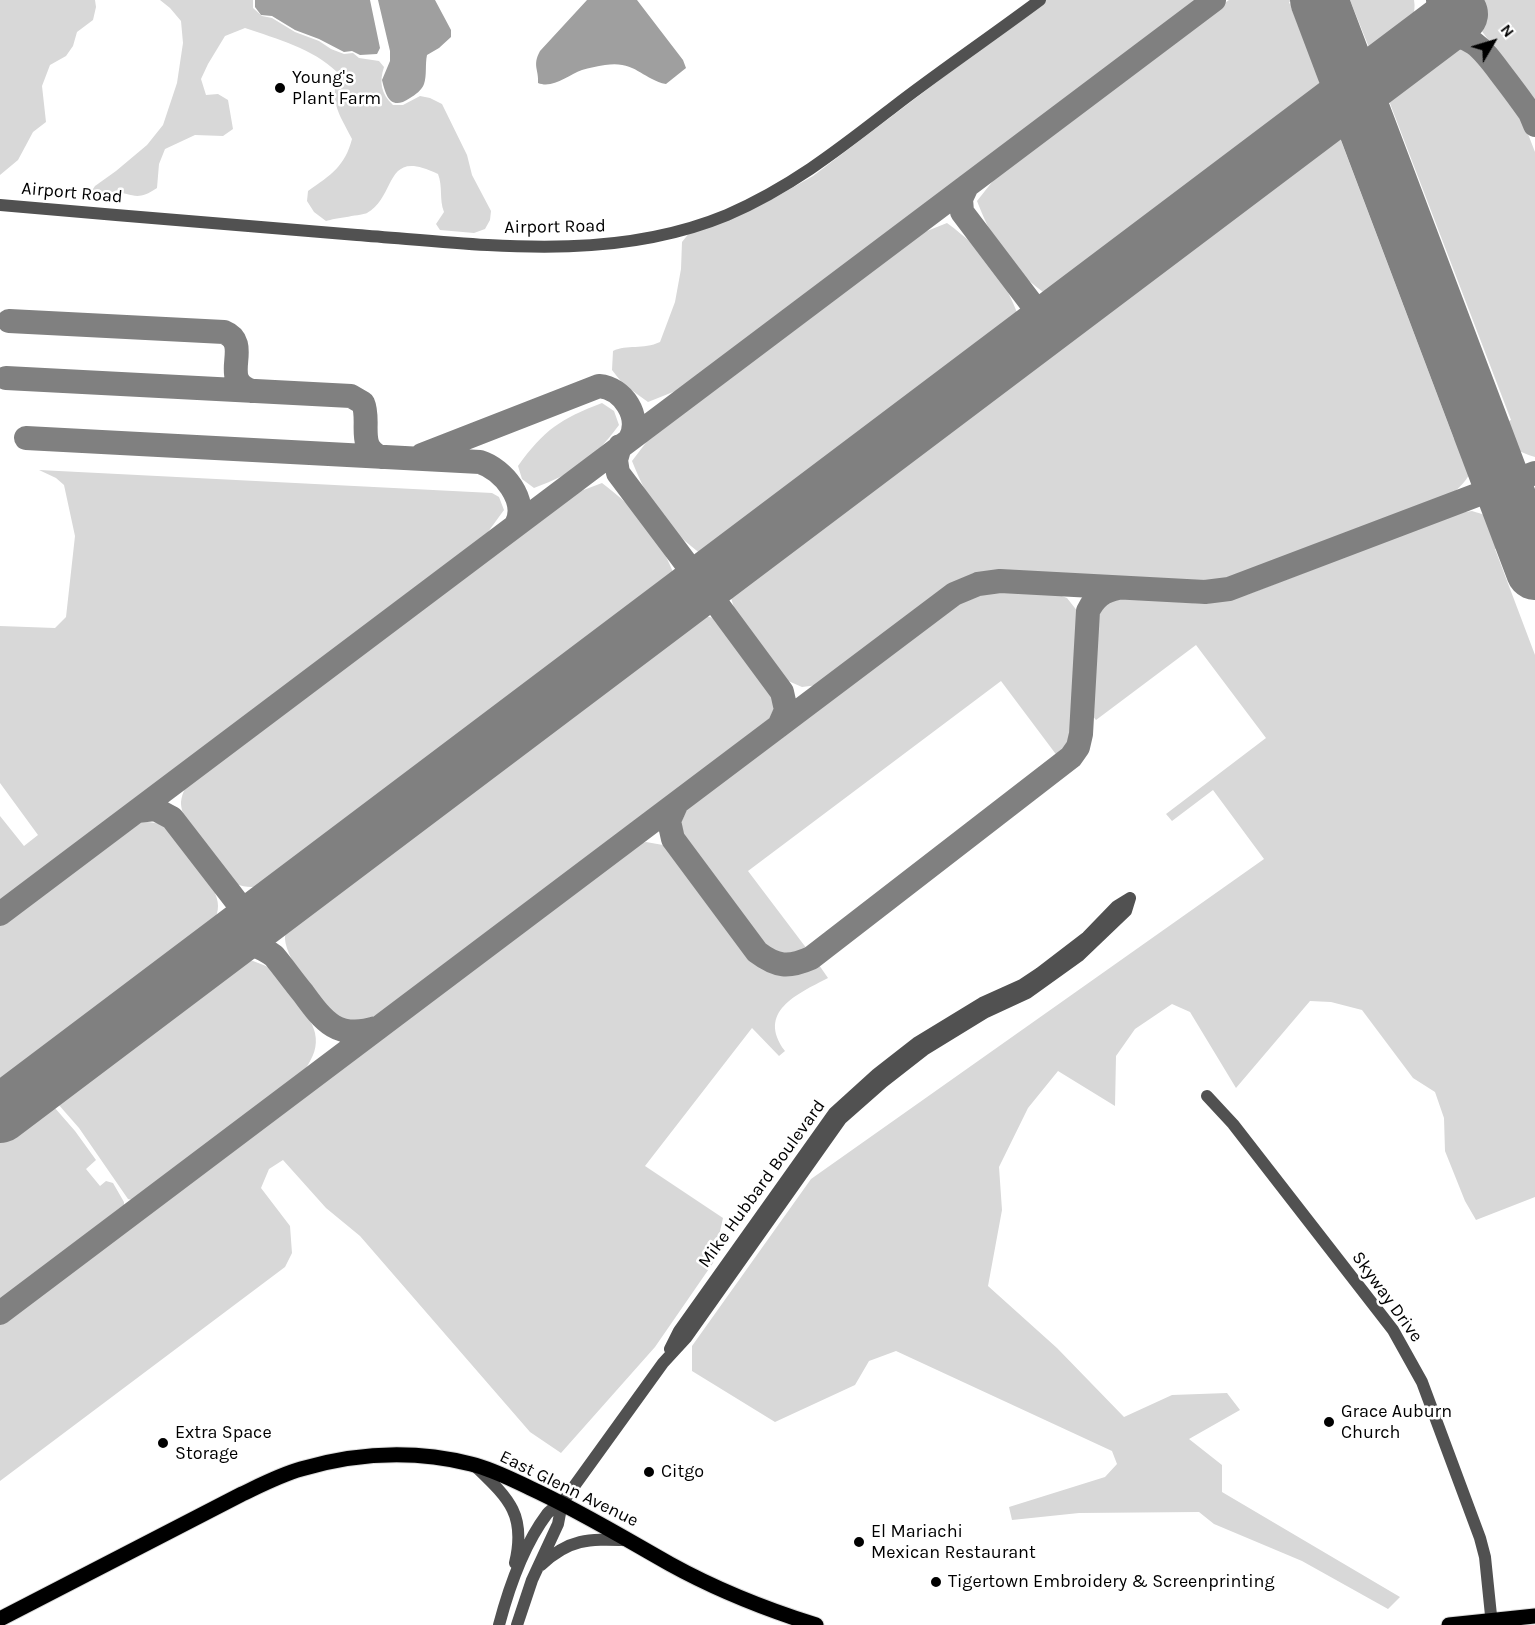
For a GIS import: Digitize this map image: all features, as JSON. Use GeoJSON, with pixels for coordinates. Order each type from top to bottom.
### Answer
{"type":"FeatureCollection","features":[{"type":"Feature","properties":{"kind":"main road","name":"East Glenn Avenue"},"geometry":{"type":"LineString","coordinates":[[0,1619],[242,1494],[299,1470],[359,1457],[401,1455],[473,1464],[514,1480],[562,1503],[718,1588],[764,1608],[816,1625]]}},
{"type":"Feature","properties":{"kind":"main road"},"geometry":{"type":"LineString","coordinates":[[1449,1625],[1492,1623],[1535,1616]]}},
{"type":"Feature","properties":{"kind":"street","name":"Airport Road"},"geometry":{"type":"LineString","coordinates":[[0,205],[494,245],[566,247],[616,244],[647,239],[725,216],[764,198],[800,177],[977,44],[1040,0]]}},
{"type":"Feature","properties":{"kind":"street","name":"Mike Hubbard Boulevard"},"geometry":{"type":"LineString","coordinates":[[562,1503],[663,1363],[686,1338],[841,1119],[924,1050],[986,1012],[1027,993],[1080,955],[1126,911],[1130,898],[1117,906],[1087,937],[1040,973],[1022,985],[982,1003],[918,1041],[869,1080],[834,1113],[679,1331],[663,1363]]}},
{"type":"Feature","properties":{"kind":"street","name":"Skyway Drive"},"geometry":{"type":"LineString","coordinates":[[1207,1096],[1233,1124],[1393,1330],[1413,1365],[1480,1538],[1485,1557],[1492,1623]]}},
{"type":"Feature","properties":{"kind":"street"},"geometry":{"type":"LineString","coordinates":[[473,1464],[502,1492],[516,1515],[519,1543],[499,1625]]}},
{"type":"Feature","properties":{"kind":"street"},"geometry":{"type":"LineString","coordinates":[[517,1625],[536,1570],[558,1524],[562,1503]]}},
{"type":"Feature","properties":{"kind":"street"},"geometry":{"type":"LineString","coordinates":[[508,1590],[549,1512],[562,1503]]}},
{"type":"Feature","properties":{"kind":"street"},"geometry":{"type":"LineString","coordinates":[[536,1570],[550,1557],[576,1542],[592,1539],[630,1540]]}},
{"type":"Feature","properties":{"kind":"shaded area"},"geometry":{"type":"Polygon","coordinates":[[[0,0],[95,0],[96,7],[93,20],[77,32],[73,46],[66,56],[50,65],[42,86],[46,122],[33,132],[18,160],[0,175],[0,0]]]}},
{"type":"Feature","properties":{"kind":"shaded area"},"geometry":{"type":"Polygon","coordinates":[[[160,0],[253,0],[253,8],[262,16],[272,18],[295,32],[344,54],[353,53],[359,58],[379,61],[384,67],[381,83],[393,105],[403,105],[420,96],[442,104],[467,155],[472,175],[491,211],[490,220],[485,229],[474,233],[440,230],[436,224],[444,212],[438,174],[420,167],[408,166],[400,170],[377,205],[367,213],[326,221],[314,212],[307,201],[308,191],[336,169],[345,156],[352,139],[335,101],[337,72],[305,50],[245,28],[225,36],[201,79],[206,95],[218,94],[228,100],[233,129],[223,136],[195,135],[165,149],[159,164],[157,188],[144,195],[134,196],[110,192],[94,198],[91,192],[95,186],[147,145],[163,125],[177,83],[183,43],[181,21],[160,0]]]}},
{"type":"Feature","properties":{"kind":"shaded area"},"geometry":{"type":"Polygon","coordinates":[[[255,0],[370,0],[380,48],[377,54],[360,55],[352,51],[344,52],[295,30],[272,16],[261,15],[255,7],[255,0]]]}},
{"type":"Feature","properties":{"kind":"shaded area"},"geometry":{"type":"Polygon","coordinates":[[[378,0],[435,0],[451,30],[451,37],[427,55],[425,81],[422,88],[404,102],[398,103],[390,100],[385,92],[382,80],[390,61],[390,51],[378,0]]]}},
{"type":"Feature","properties":{"kind":"shaded area"},"geometry":{"type":"Polygon","coordinates":[[[587,0],[637,0],[683,60],[686,68],[666,84],[631,67],[615,64],[582,70],[555,83],[538,83],[536,64],[540,51],[587,0]]]}},
{"type":"Feature","properties":{"kind":"shaded area"},"geometry":{"type":"Polygon","coordinates":[[[1045,0],[1202,0],[738,350],[678,390],[648,402],[623,384],[612,370],[613,351],[660,342],[675,302],[681,269],[682,242],[690,232],[767,202],[813,176],[1045,0]]]}},
{"type":"Feature","properties":{"kind":"shaded area"},"geometry":{"type":"Polygon","coordinates":[[[1229,0],[1294,0],[1289,2],[1324,92],[1050,297],[1025,277],[1006,255],[990,231],[977,201],[996,177],[1050,131],[1229,0]]]}},
{"type":"Feature","properties":{"kind":"shaded area"},"geometry":{"type":"Polygon","coordinates":[[[1350,0],[1414,0],[1414,10],[1408,26],[1395,39],[1372,55],[1350,0]]]}},
{"type":"Feature","properties":{"kind":"shaded area"},"geometry":{"type":"Polygon","coordinates":[[[1459,0],[1535,0],[1535,106],[1528,94],[1459,0]]]}},
{"type":"Feature","properties":{"kind":"shaded area"},"geometry":{"type":"Polygon","coordinates":[[[1453,47],[1462,48],[1477,57],[1523,121],[1535,152],[1535,457],[1523,453],[1507,442],[1497,426],[1511,420],[1386,93],[1445,50],[1453,47]]]}},
{"type":"Feature","properties":{"kind":"shaded area"},"geometry":{"type":"Polygon","coordinates":[[[1337,130],[1454,439],[1467,435],[1473,452],[1470,473],[1453,493],[1215,583],[995,572],[967,577],[941,592],[818,685],[802,687],[786,680],[735,611],[731,598],[735,584],[1337,130]]]}},
{"type":"Feature","properties":{"kind":"shaded area"},"geometry":{"type":"Polygon","coordinates":[[[947,223],[992,265],[1007,290],[1020,320],[705,557],[680,536],[661,515],[645,490],[632,461],[651,436],[858,276],[917,235],[947,223]]]}},
{"type":"Feature","properties":{"kind":"shaded area"},"geometry":{"type":"Polygon","coordinates":[[[602,403],[614,411],[619,425],[591,457],[572,471],[534,488],[522,479],[518,466],[545,434],[564,420],[602,403]]]}},
{"type":"Feature","properties":{"kind":"shaded area"},"geometry":{"type":"Polygon","coordinates":[[[39,470],[492,493],[499,497],[504,510],[485,536],[428,583],[0,904],[0,816],[24,846],[38,835],[0,783],[0,626],[55,628],[66,617],[75,536],[64,485],[56,478],[39,470]]]}},
{"type":"Feature","properties":{"kind":"shaded area"},"geometry":{"type":"Polygon","coordinates":[[[602,483],[627,504],[646,525],[655,537],[676,579],[272,883],[254,887],[240,886],[219,871],[201,848],[182,811],[182,795],[192,777],[515,534],[573,494],[602,483]]]}},
{"type":"Feature","properties":{"kind":"shaded area"},"geometry":{"type":"Polygon","coordinates":[[[1472,511],[1496,522],[1505,537],[1508,544],[1495,549],[1535,655],[1535,1197],[1476,1220],[1465,1201],[1445,1151],[1444,1118],[1435,1092],[1413,1078],[1362,1010],[1331,1002],[1310,1001],[1236,1088],[1190,1012],[1172,1004],[1135,1029],[1116,1056],[1115,1106],[1058,1071],[1028,1108],[999,1167],[1002,1210],[988,1286],[1057,1348],[1124,1417],[1172,1395],[1227,1393],[1240,1410],[1189,1439],[1222,1465],[1222,1492],[1400,1597],[1388,1609],[1302,1561],[1214,1524],[1199,1512],[1079,1513],[1012,1520],[1009,1507],[1105,1477],[1117,1464],[1112,1451],[896,1351],[869,1361],[855,1385],[775,1422],[692,1371],[692,1346],[811,1179],[1264,859],[1213,790],[1172,821],[1166,814],[1266,738],[1196,645],[1096,720],[1092,715],[1096,632],[1100,613],[1104,607],[1122,598],[1206,604],[1249,594],[1459,513],[1472,511]]]}},
{"type":"Feature","properties":{"kind":"shaded area"},"geometry":{"type":"Polygon","coordinates":[[[998,592],[1059,595],[1067,598],[1078,612],[1072,730],[1069,745],[1058,757],[1001,681],[748,871],[807,949],[795,954],[774,951],[763,943],[685,839],[681,823],[688,807],[955,606],[970,597],[998,592]]]}},
{"type":"Feature","properties":{"kind":"shaded area"},"geometry":{"type":"Polygon","coordinates":[[[693,616],[714,618],[719,623],[771,692],[774,708],[768,722],[379,1014],[354,1021],[338,1017],[322,1004],[305,982],[286,946],[287,930],[298,912],[693,616]]]}},
{"type":"Feature","properties":{"kind":"shaded area"},"geometry":{"type":"Polygon","coordinates":[[[140,822],[164,826],[190,853],[207,876],[217,898],[218,910],[214,920],[207,932],[0,1088],[0,921],[127,826],[140,822]]]}},
{"type":"Feature","properties":{"kind":"shaded area"},"geometry":{"type":"Polygon","coordinates":[[[646,842],[663,845],[669,850],[748,955],[764,969],[772,973],[790,975],[819,965],[828,978],[793,998],[778,1015],[775,1025],[777,1037],[785,1051],[779,1056],[752,1028],[645,1166],[723,1218],[713,1263],[655,1347],[561,1453],[530,1432],[360,1236],[326,1208],[283,1160],[269,1169],[261,1188],[290,1226],[292,1253],[285,1267],[0,1481],[0,1324],[637,844],[646,842]]]}},
{"type":"Feature","properties":{"kind":"shaded area"},"geometry":{"type":"Polygon","coordinates":[[[253,961],[266,966],[280,978],[308,1017],[316,1038],[311,1060],[306,1068],[132,1200],[128,1199],[54,1096],[226,966],[253,961]]]}},
{"type":"Feature","properties":{"kind":"shaded area"},"geometry":{"type":"Polygon","coordinates":[[[48,1100],[96,1160],[86,1169],[100,1186],[106,1181],[113,1183],[124,1206],[0,1299],[0,1137],[48,1100]]]}},
{"type":"Feature","properties":{"kind":"taxiway"},"geometry":{"type":"LineString","coordinates":[[0,914],[1214,0]]}},
{"type":"Feature","properties":{"kind":"taxiway"},"geometry":{"type":"LineString","coordinates":[[1438,0],[1440,12],[1436,32],[1459,36],[1482,50],[1527,108],[1535,125]]}},
{"type":"Feature","properties":{"kind":"taxiway"},"geometry":{"type":"LineString","coordinates":[[967,186],[961,199],[962,212],[1034,307],[1034,325],[1027,340]]}},
{"type":"Feature","properties":{"kind":"taxiway"},"geometry":{"type":"LineString","coordinates":[[1034,307],[1050,313],[1067,310]]}},
{"type":"Feature","properties":{"kind":"taxiway"},"geometry":{"type":"LineString","coordinates":[[9,321],[224,332],[232,338],[236,345],[237,379],[242,386],[252,391]]}},
{"type":"Feature","properties":{"kind":"taxiway"},"geometry":{"type":"LineString","coordinates":[[6,378],[351,396],[363,403],[366,441],[373,453],[381,457]]}},
{"type":"Feature","properties":{"kind":"taxiway"},"geometry":{"type":"LineString","coordinates":[[422,455],[599,386],[616,392],[628,405],[634,422],[630,439]]}},
{"type":"Feature","properties":{"kind":"taxiway"},"geometry":{"type":"LineString","coordinates":[[26,438],[480,462],[497,471],[512,487],[519,506],[516,525]]}},
{"type":"Feature","properties":{"kind":"taxiway"},"geometry":{"type":"LineString","coordinates":[[620,446],[616,460],[618,473],[688,566],[691,584],[683,600]]}},
{"type":"Feature","properties":{"kind":"taxiway"},"geometry":{"type":"LineString","coordinates":[[1494,462],[1501,470],[1509,474],[1527,476]]}},
{"type":"Feature","properties":{"kind":"taxiway"},"geometry":{"type":"LineString","coordinates":[[0,1313],[954,594],[978,584],[1000,581],[1205,592],[1229,589],[1535,473]]}},
{"type":"Feature","properties":{"kind":"taxiway"},"geometry":{"type":"LineString","coordinates":[[1511,507],[1514,489],[1527,476]]}},
{"type":"Feature","properties":{"kind":"taxiway"},"geometry":{"type":"LineString","coordinates":[[717,604],[716,584],[726,567]]}},
{"type":"Feature","properties":{"kind":"taxiway"},"geometry":{"type":"LineString","coordinates":[[677,803],[669,821],[673,839],[757,952],[771,961],[783,964],[811,958],[1071,757],[1078,747],[1081,734],[1088,611],[1100,595],[1118,588]]}},
{"type":"Feature","properties":{"kind":"taxiway"},"geometry":{"type":"LineString","coordinates":[[683,600],[700,597],[717,604],[782,692],[786,710],[779,726]]}},
{"type":"Feature","properties":{"kind":"taxiway"},"geometry":{"type":"LineString","coordinates":[[137,811],[155,809],[172,818],[240,906],[252,910],[279,904]]}},
{"type":"Feature","properties":{"kind":"taxiway"},"geometry":{"type":"LineString","coordinates":[[227,943],[252,945],[274,956],[318,1012],[333,1026],[352,1032],[376,1028]]}},
{"type":"Feature","properties":{"kind":"runway"},"geometry":{"type":"LineString","coordinates":[[1319,0],[1535,571]]}},
{"type":"Feature","properties":{"kind":"runway"},"geometry":{"type":"LineString","coordinates":[[0,1114],[1459,14]]}},
{"type":"Feature","properties":{"kind":"place","name":"Young's Plant Farm"},"geometry":{"type":"Point","coordinates":[280,88]}},
{"type":"Feature","properties":{"kind":"place","name":"Grace Auburn Church"},"geometry":{"type":"Point","coordinates":[1329,1422]}},
{"type":"Feature","properties":{"kind":"place","name":"Extra Space Storage"},"geometry":{"type":"Point","coordinates":[163,1443]}},
{"type":"Feature","properties":{"kind":"place","name":"Citgo"},"geometry":{"type":"Point","coordinates":[649,1472]}},
{"type":"Feature","properties":{"kind":"place","name":"El Mariachi Mexican Restaurant"},"geometry":{"type":"Point","coordinates":[859,1542]}},
{"type":"Feature","properties":{"kind":"place","name":"Tigertown Embroidery & Screenprinting"},"geometry":{"type":"Point","coordinates":[936,1582]}}]}
